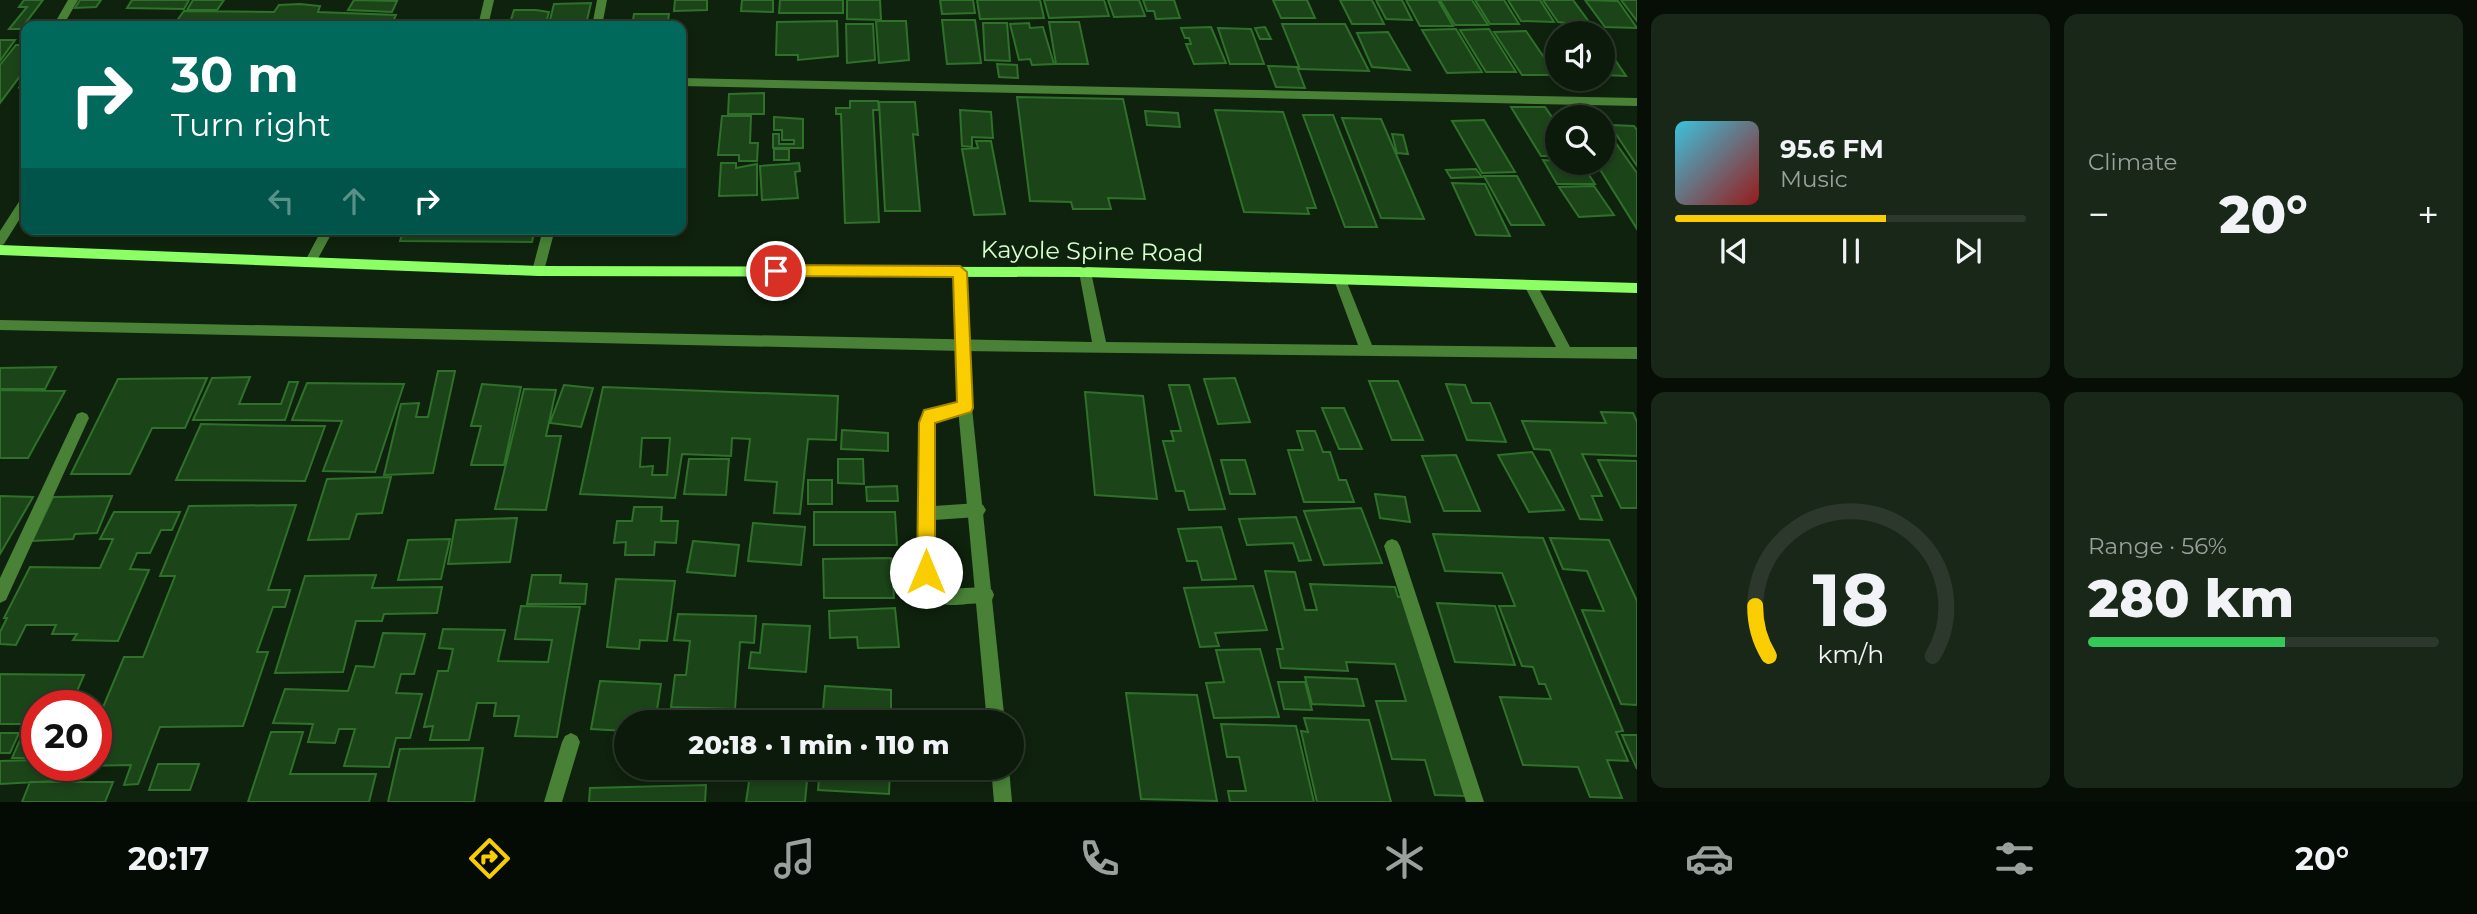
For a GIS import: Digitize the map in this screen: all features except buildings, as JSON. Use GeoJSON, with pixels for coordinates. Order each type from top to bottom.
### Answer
{"type":"FeatureCollection","features":[{"type":"Feature","properties":{"kind":"main road","name":"Kayole Spine Road"},"geometry":{"type":"LineString","coordinates":[[0,250],[538,271],[1085,272],[1637,288]]}},
{"type":"Feature","properties":{"kind":"street"},"geometry":{"type":"LineString","coordinates":[[61,21],[73,0]]}},
{"type":"Feature","properties":{"kind":"street"},"geometry":{"type":"LineString","coordinates":[[484,21],[489,0]]}},
{"type":"Feature","properties":{"kind":"street"},"geometry":{"type":"LineString","coordinates":[[598,21],[603,0]]}},
{"type":"Feature","properties":{"kind":"street"},"geometry":{"type":"LineString","coordinates":[[686,82],[1637,102]]}},
{"type":"Feature","properties":{"kind":"street"},"geometry":{"type":"LineString","coordinates":[[0,241],[21,208]]}},
{"type":"Feature","properties":{"kind":"street"},"geometry":{"type":"LineString","coordinates":[[310,262],[325,235]]}},
{"type":"Feature","properties":{"kind":"street"},"geometry":{"type":"LineString","coordinates":[[538,271],[547,235]]}},
{"type":"Feature","properties":{"kind":"street"},"geometry":{"type":"LineString","coordinates":[[960,272],[965,408],[978,510],[995,710]]}},
{"type":"Feature","properties":{"kind":"street"},"geometry":{"type":"LineString","coordinates":[[1085,272],[1100,348]]}},
{"type":"Feature","properties":{"kind":"street"},"geometry":{"type":"LineString","coordinates":[[1340,280],[1367,351]]}},
{"type":"Feature","properties":{"kind":"street"},"geometry":{"type":"LineString","coordinates":[[1530,285],[1566,352]]}},
{"type":"Feature","properties":{"kind":"street"},"geometry":{"type":"LineString","coordinates":[[0,325],[963,346],[1637,353]]}},
{"type":"Feature","properties":{"kind":"street"},"geometry":{"type":"LineString","coordinates":[[965,408],[930,415],[926,572],[931,588],[941,597],[986,595]]}},
{"type":"Feature","properties":{"kind":"street"},"geometry":{"type":"LineString","coordinates":[[0,595],[82,418]]}},
{"type":"Feature","properties":{"kind":"street"},"geometry":{"type":"LineString","coordinates":[[926,514],[978,510]]}},
{"type":"Feature","properties":{"kind":"street"},"geometry":{"type":"LineString","coordinates":[[1392,546],[1475,802]]}},
{"type":"Feature","properties":{"kind":"street"},"geometry":{"type":"LineString","coordinates":[[553,802],[570,742]]}},
{"type":"Feature","properties":{"kind":"street"},"geometry":{"type":"LineString","coordinates":[[1001,780],[1003,802]]}},
{"type":"Feature","properties":{"kind":"route"},"geometry":{"type":"LineString","coordinates":[[776,271],[960,272],[965,408],[930,415],[927,423],[926,572]]}}]}
